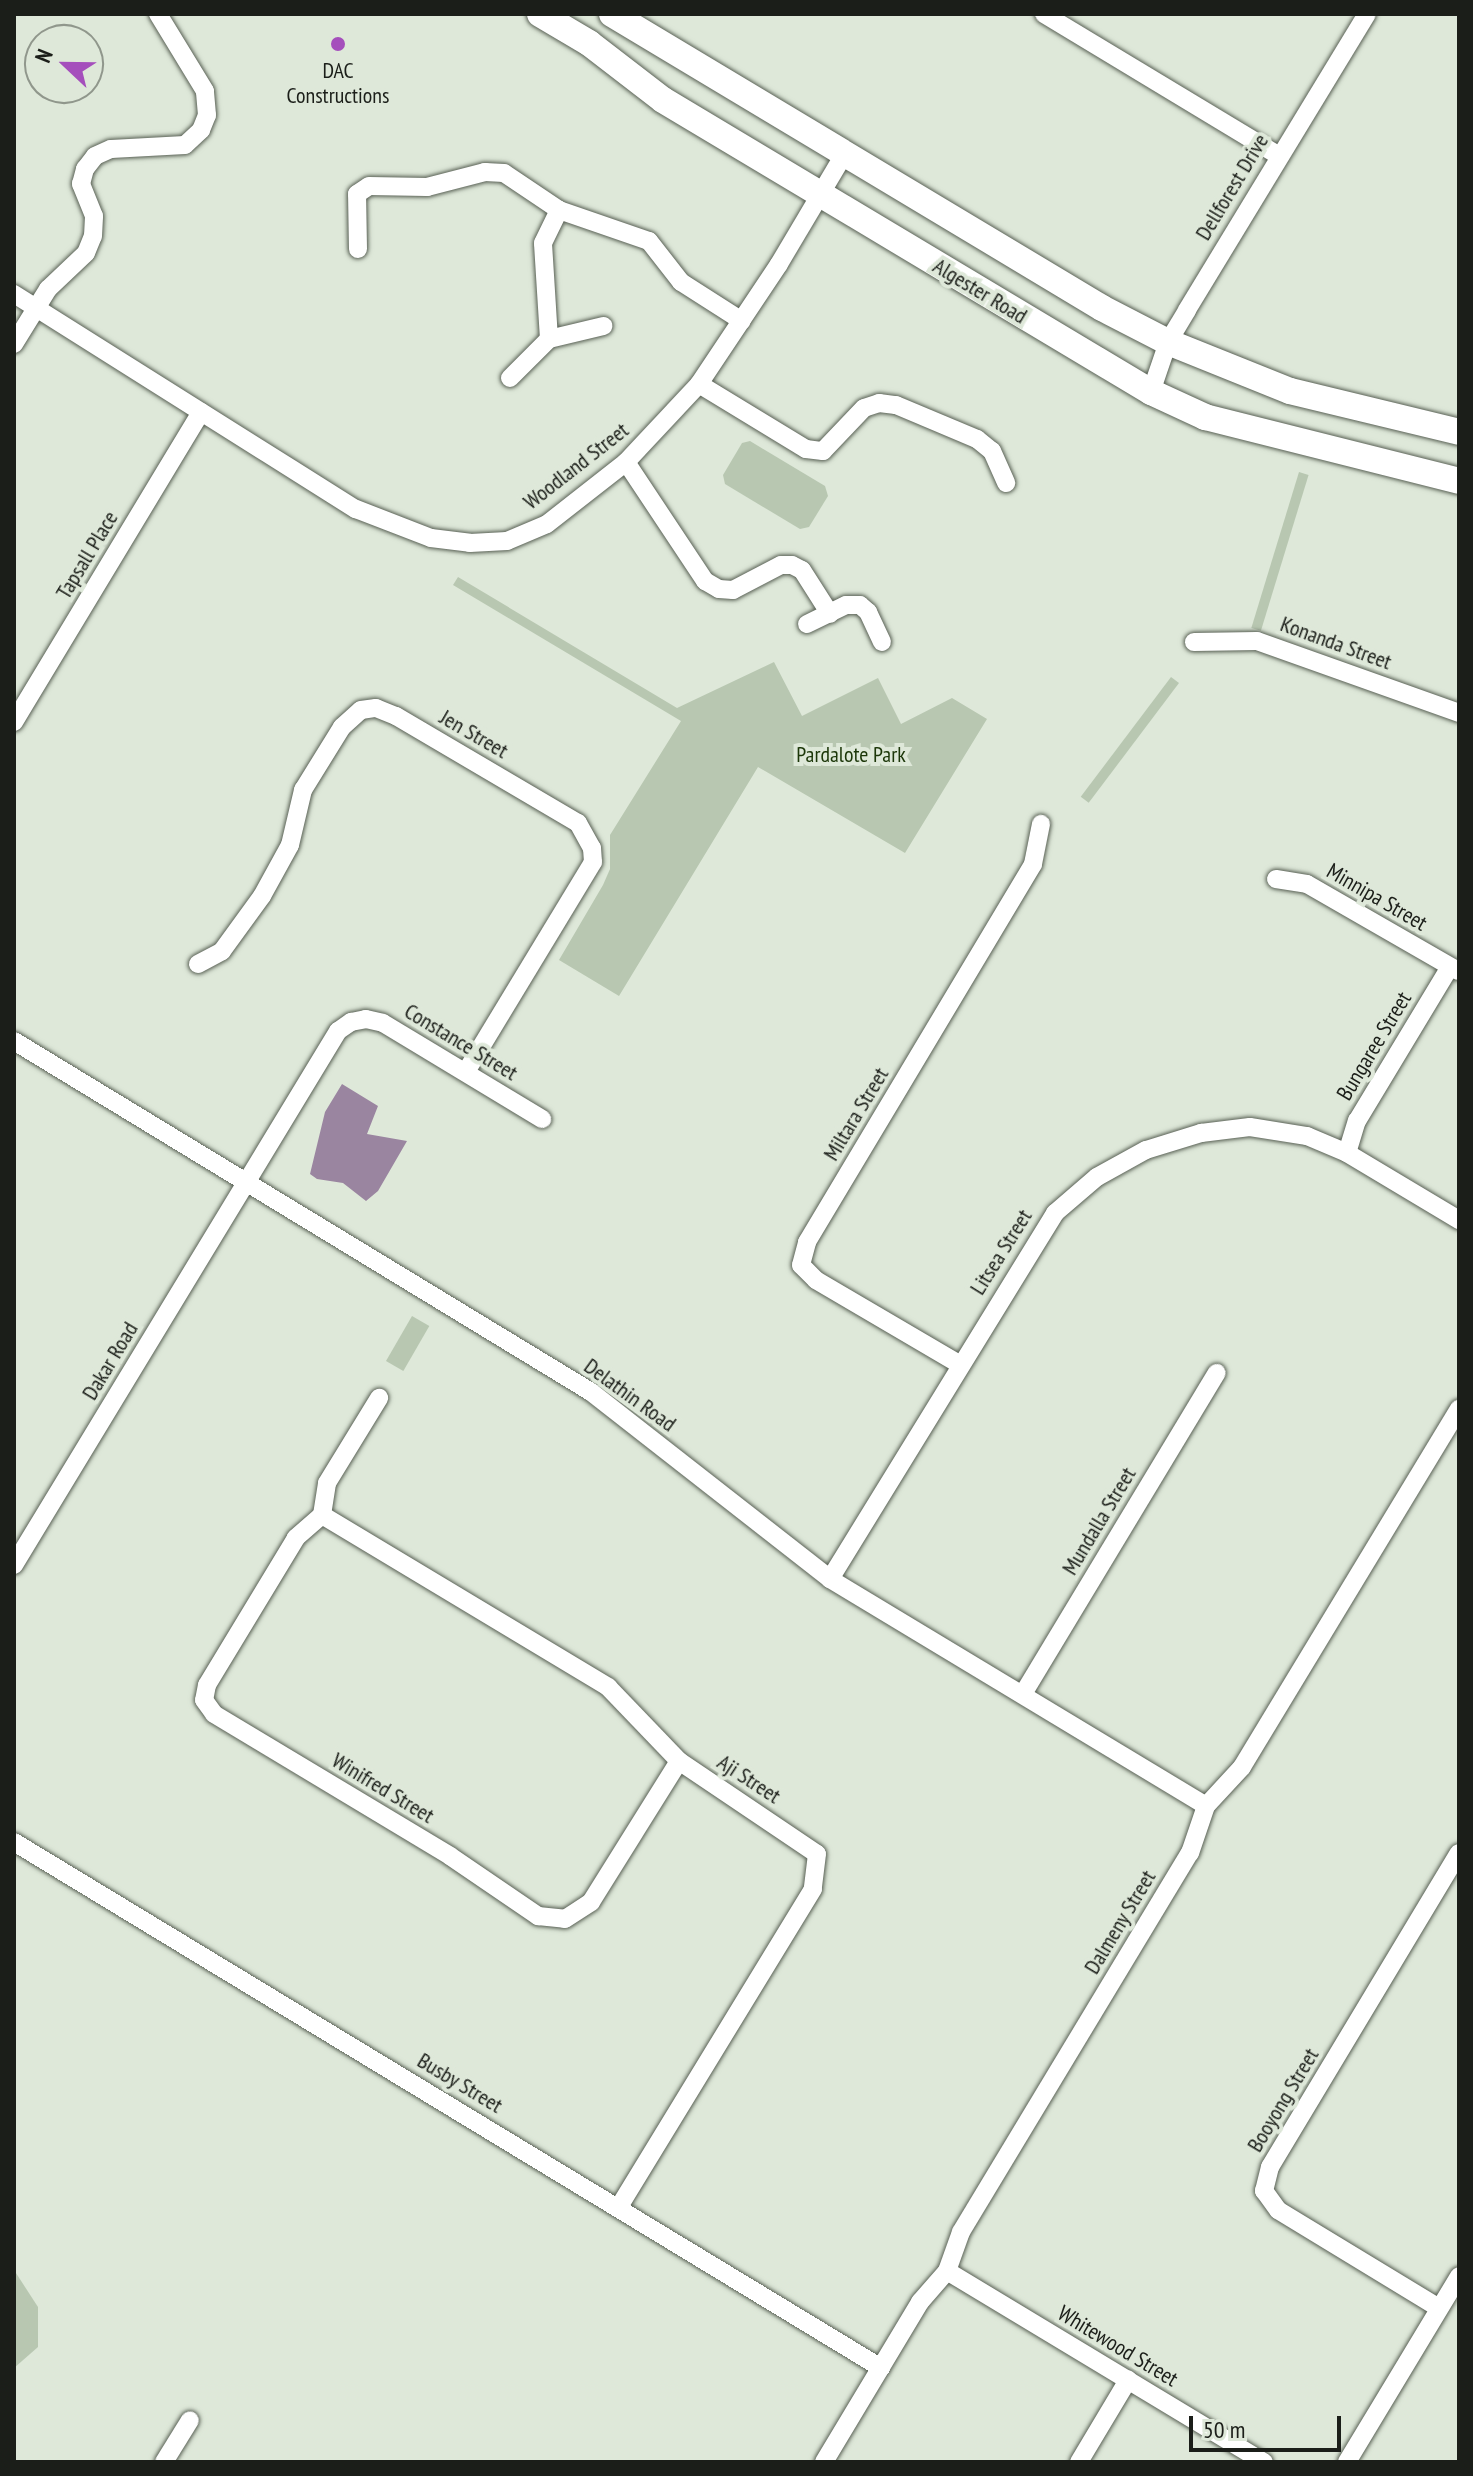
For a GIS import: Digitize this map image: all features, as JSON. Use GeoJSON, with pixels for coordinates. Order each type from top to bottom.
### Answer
{"type":"FeatureCollection","features":[{"type":"Feature","properties":{"kind":"main road","name":"Algester Road"},"geometry":{"type":"LineString","coordinates":[[540,14],[589,43],[663,100],[1151,392],[1205,417],[1459,481]]}},
{"type":"Feature","properties":{"kind":"main road"},"geometry":{"type":"LineString","coordinates":[[612,14],[1102,308],[1168,342],[1290,391],[1459,432]]}},
{"type":"Feature","properties":{"kind":"street"},"geometry":{"type":"LineString","coordinates":[[14,344],[48,289],[86,253],[93,236],[94,216],[81,184],[85,169],[95,156],[111,149],[185,145],[201,130],[207,115],[205,91],[158,14]]}},
{"type":"Feature","properties":{"kind":"street"},"geometry":{"type":"LineString","coordinates":[[1044,14],[1279,156]]}},
{"type":"Feature","properties":{"kind":"street","name":"Dellforest Drive"},"geometry":{"type":"LineString","coordinates":[[1151,392],[1168,342],[1367,14]]}},
{"type":"Feature","properties":{"kind":"street","name":"Woodland Street"},"geometry":{"type":"LineString","coordinates":[[14,294],[356,509],[431,538],[470,543],[507,541],[547,524],[626,462],[699,384],[742,321],[845,153]]}},
{"type":"Feature","properties":{"kind":"street"},"geometry":{"type":"LineString","coordinates":[[358,249],[357,194],[369,186],[427,187],[485,172],[504,173],[559,210],[649,241],[681,282],[742,321]]}},
{"type":"Feature","properties":{"kind":"street"},"geometry":{"type":"LineString","coordinates":[[549,339],[543,243],[559,210]]}},
{"type":"Feature","properties":{"kind":"street"},"geometry":{"type":"LineString","coordinates":[[510,378],[549,339],[603,326]]}},
{"type":"Feature","properties":{"kind":"street"},"geometry":{"type":"LineString","coordinates":[[699,384],[806,449],[823,451],[864,408],[879,403],[896,405],[977,439],[992,451],[1006,483]]}},
{"type":"Feature","properties":{"kind":"street","name":"Tapsall Place"},"geometry":{"type":"LineString","coordinates":[[14,722],[201,412]]}},
{"type":"Feature","properties":{"kind":"street"},"geometry":{"type":"LineString","coordinates":[[626,462],[705,581],[719,589],[733,590],[781,565],[792,565],[802,570],[830,614]]}},
{"type":"Feature","properties":{"kind":"street"},"geometry":{"type":"LineString","coordinates":[[807,624],[846,605],[860,605],[868,612],[882,642]]}},
{"type":"Feature","properties":{"kind":"street","name":"Konanda Street"},"geometry":{"type":"LineString","coordinates":[[1194,642],[1257,641],[1459,713]]}},
{"type":"Feature","properties":{"kind":"street","name":"Jen Street"},"geometry":{"type":"LineString","coordinates":[[198,964],[222,951],[262,896],[290,845],[303,790],[342,727],[361,710],[376,708],[396,716],[578,823],[592,848],[593,862],[466,1072]]}},
{"type":"Feature","properties":{"kind":"street","name":"Miltara Street"},"geometry":{"type":"LineString","coordinates":[[959,1364],[816,1280],[801,1265],[807,1242],[1033,864],[1041,824]]}},
{"type":"Feature","properties":{"kind":"street","name":"Minnipa Street"},"geometry":{"type":"LineString","coordinates":[[1276,879],[1307,884],[1454,970]]}},
{"type":"Feature","properties":{"kind":"street","name":"Bungaree Street"},"geometry":{"type":"LineString","coordinates":[[1347,1153],[1357,1121],[1454,970]]}},
{"type":"Feature","properties":{"kind":"street","name":"Constance Street"},"geometry":{"type":"LineString","coordinates":[[247,1181],[338,1031],[351,1022],[366,1019],[383,1023],[542,1119]]}},
{"type":"Feature","properties":{"kind":"street","name":"Delathin Road"},"geometry":{"type":"LineString","coordinates":[[14,1041],[591,1392],[830,1579],[1206,1806]]}},
{"type":"Feature","properties":{"kind":"street","name":"Litsea Street"},"geometry":{"type":"LineString","coordinates":[[830,1579],[959,1364],[1055,1213],[1097,1177],[1146,1150],[1201,1133],[1250,1127],[1307,1136],[1347,1153],[1459,1220]]}},
{"type":"Feature","properties":{"kind":"street","name":"Dakar Road"},"geometry":{"type":"LineString","coordinates":[[14,1565],[247,1181]]}},
{"type":"Feature","properties":{"kind":"street","name":"Mundalla Street"},"geometry":{"type":"LineString","coordinates":[[1023,1694],[1217,1373]]}},
{"type":"Feature","properties":{"kind":"street"},"geometry":{"type":"LineString","coordinates":[[322,1515],[327,1483],[379,1398]]}},
{"type":"Feature","properties":{"kind":"street","name":"Dalmeny Street"},"geometry":{"type":"LineString","coordinates":[[824,2462],[920,2302],[947,2271],[961,2232],[1190,1853],[1206,1806],[1242,1767],[1459,1408]]}},
{"type":"Feature","properties":{"kind":"street","name":"Aji Street"},"geometry":{"type":"LineString","coordinates":[[322,1515],[608,1687],[679,1761],[817,1854],[813,1889],[619,2207]]}},
{"type":"Feature","properties":{"kind":"street","name":"Winifred Street"},"geometry":{"type":"LineString","coordinates":[[322,1515],[296,1538],[207,1685],[204,1700],[214,1714],[450,1856],[538,1916],[565,1919],[591,1902],[679,1761]]}},
{"type":"Feature","properties":{"kind":"street","name":"Busby Street"},"geometry":{"type":"LineString","coordinates":[[14,1842],[881,2368]]}},
{"type":"Feature","properties":{"kind":"street","name":"Booyong Street"},"geometry":{"type":"LineString","coordinates":[[1439,2308],[1278,2210],[1264,2191],[1270,2167],[1459,1853]]}},
{"type":"Feature","properties":{"kind":"street","name":"Whitewood Street"},"geometry":{"type":"LineString","coordinates":[[947,2271],[1264,2462]]}},
{"type":"Feature","properties":{"kind":"street"},"geometry":{"type":"LineString","coordinates":[[1347,2462],[1459,2276]]}},
{"type":"Feature","properties":{"kind":"street"},"geometry":{"type":"LineString","coordinates":[[1079,2462],[1128,2380]]}},
{"type":"Feature","properties":{"kind":"street"},"geometry":{"type":"LineString","coordinates":[[169,2460],[190,2420]]}},
{"type":"Feature","properties":{"kind":"green space"},"geometry":{"type":"Polygon","coordinates":[[[750,441],[825,486],[828,496],[809,527],[800,529],[725,484],[723,475],[742,443],[750,441]]]}},
{"type":"Feature","properties":{"kind":"green space"},"geometry":{"type":"Polygon","coordinates":[[[1299,472],[1309,475],[1261,631],[1251,628],[1299,472]]]}},
{"type":"Feature","properties":{"kind":"green space","name":"Pardalote Park"},"geometry":{"type":"Polygon","coordinates":[[[458,577],[677,708],[774,662],[802,716],[878,678],[901,724],[952,698],[987,719],[905,853],[758,767],[619,996],[559,960],[610,869],[610,835],[681,721],[453,585],[458,577]]]}},
{"type":"Feature","properties":{"kind":"green space"},"geometry":{"type":"Polygon","coordinates":[[[1171,677],[1179,683],[1089,803],[1081,797],[1171,677]]]}},
{"type":"Feature","properties":{"kind":"green space"},"geometry":{"type":"Polygon","coordinates":[[[412,1316],[429,1326],[403,1371],[386,1361],[412,1316]]]}},
{"type":"Feature","properties":{"kind":"green space"},"geometry":{"type":"Polygon","coordinates":[[[14,2270],[38,2307],[38,2347],[14,2368],[14,2270]]]}},
{"type":"Feature","properties":{"kind":"shaded area"},"geometry":{"type":"Polygon","coordinates":[[[342,1084],[378,1106],[367,1134],[407,1141],[378,1191],[366,1201],[343,1183],[317,1179],[310,1174],[325,1112],[342,1084]]]}},
{"type":"Feature","properties":{"kind":"place","name":"DAC Constructions"},"geometry":{"type":"Point","coordinates":[338,44]}}]}
